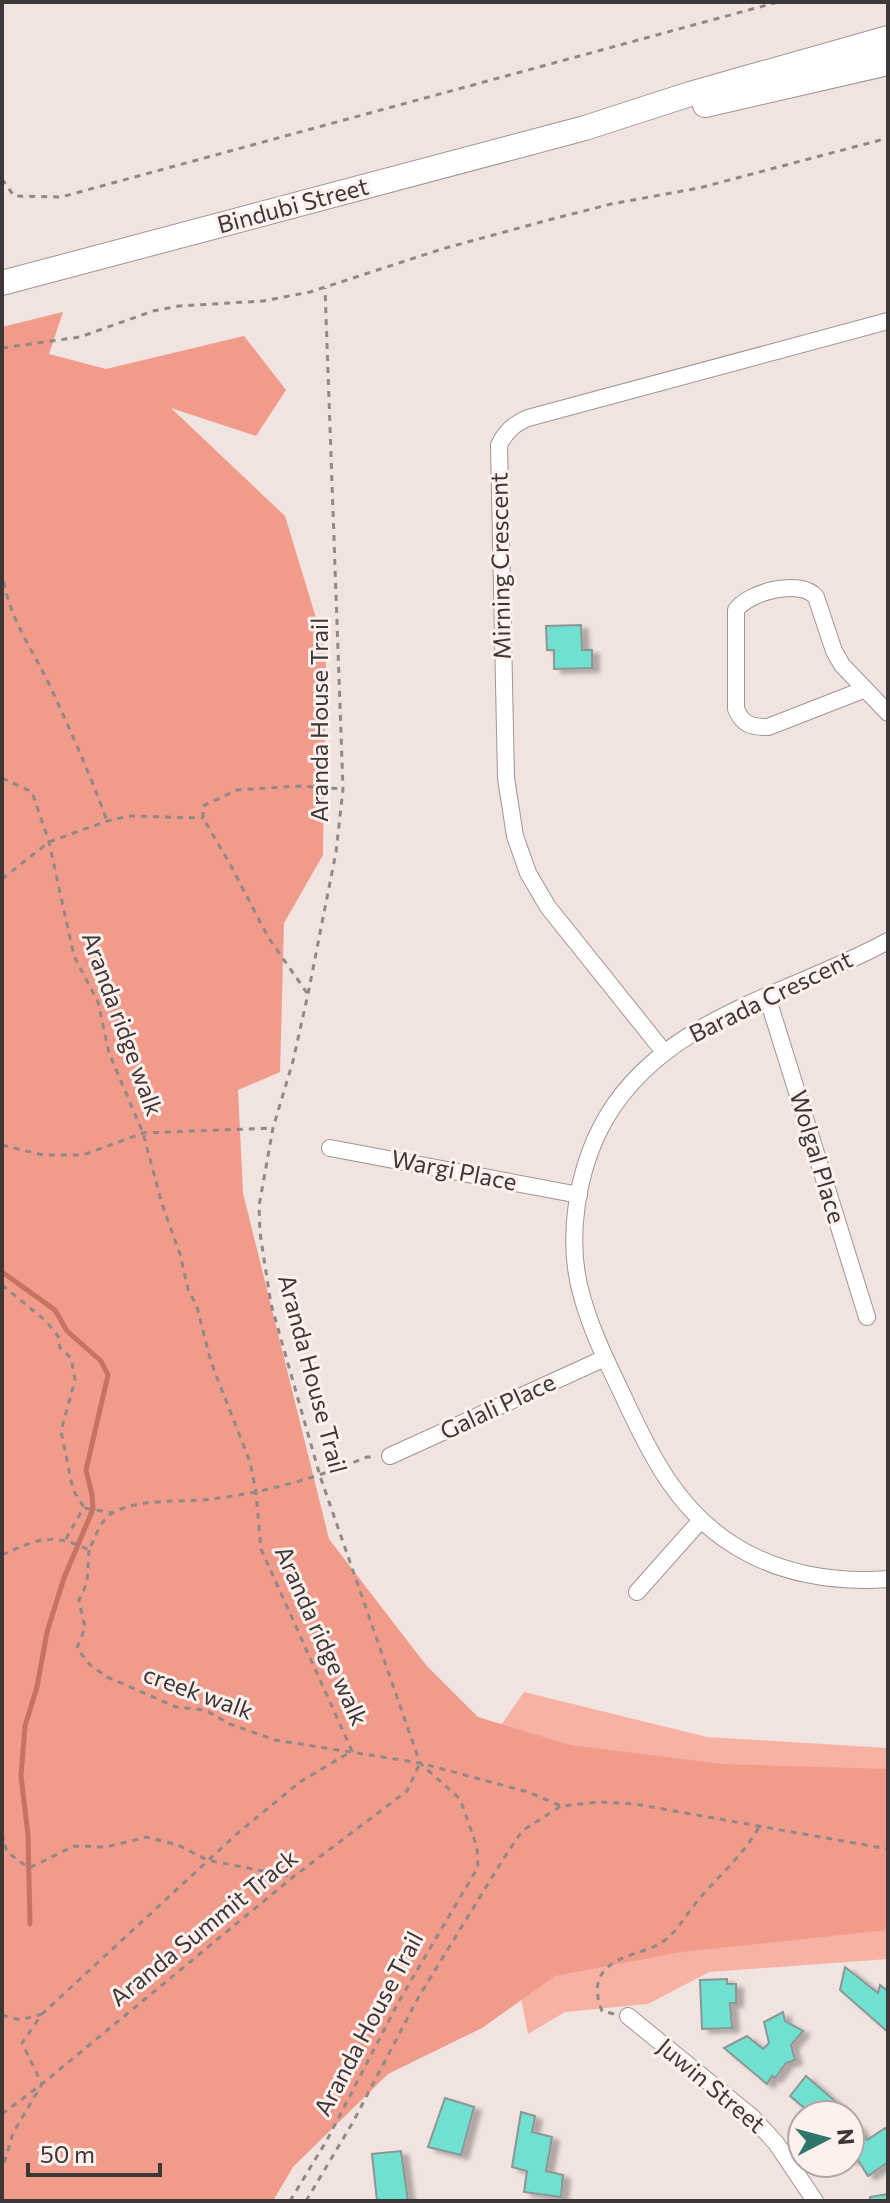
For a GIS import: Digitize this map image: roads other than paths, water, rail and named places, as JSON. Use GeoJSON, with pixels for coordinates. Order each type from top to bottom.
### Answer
{"type":"FeatureCollection","features":[{"type":"Feature","properties":{"kind":"main road","name":"Bindubi Street"},"geometry":{"type":"LineString","coordinates":[[2,283],[585,128],[690,94],[888,38]]}},
{"type":"Feature","properties":{"kind":"main road","name":"Bindubi Street"},"geometry":{"type":"LineString","coordinates":[[585,128],[694,108],[888,63]]}},
{"type":"Feature","properties":{"kind":"street","name":"Mirning Crescent"},"geometry":{"type":"LineString","coordinates":[[664,1052],[548,907],[528,873],[515,836],[506,778],[499,445],[515,424],[528,418],[888,321]]}},
{"type":"Feature","properties":{"kind":"street"},"geometry":{"type":"LineString","coordinates":[[863,690],[768,727],[752,727],[742,722],[736,709],[736,610],[751,597],[789,587],[801,587],[811,592],[816,597],[834,651],[863,690],[888,713]]}},
{"type":"Feature","properties":{"kind":"street","name":"Barada Crescent"},"geometry":{"type":"LineString","coordinates":[[888,941],[716,1020],[664,1052],[632,1083],[607,1118],[589,1155],[579,1195],[575,1237],[578,1279],[605,1358],[651,1457],[701,1520],[730,1543],[765,1562],[803,1574],[844,1580],[888,1579]]}},
{"type":"Feature","properties":{"kind":"street","name":"Wolgal Place"},"geometry":{"type":"LineString","coordinates":[[767,996],[867,1317]]}},
{"type":"Feature","properties":{"kind":"street","name":"Wargi Place"},"geometry":{"type":"LineString","coordinates":[[330,1148],[579,1195]]}},
{"type":"Feature","properties":{"kind":"street","name":"Galali Place"},"geometry":{"type":"LineString","coordinates":[[390,1456],[605,1358]]}},
{"type":"Feature","properties":{"kind":"street"},"geometry":{"type":"LineString","coordinates":[[637,1592],[701,1520]]}},
{"type":"Feature","properties":{"kind":"street","name":"Juwin Street"},"geometry":{"type":"LineString","coordinates":[[628,2016],[752,2117],[776,2143],[815,2201]]}},
{"type":"Feature","properties":{"kind":"waterway"},"geometry":{"type":"LineString","coordinates":[[2,1272],[55,1310],[67,1331],[101,1361],[108,1375],[86,1470],[93,1509],[64,1578],[47,1632],[37,1687],[25,1726],[21,1776],[28,1835],[30,1924]]}}]}
